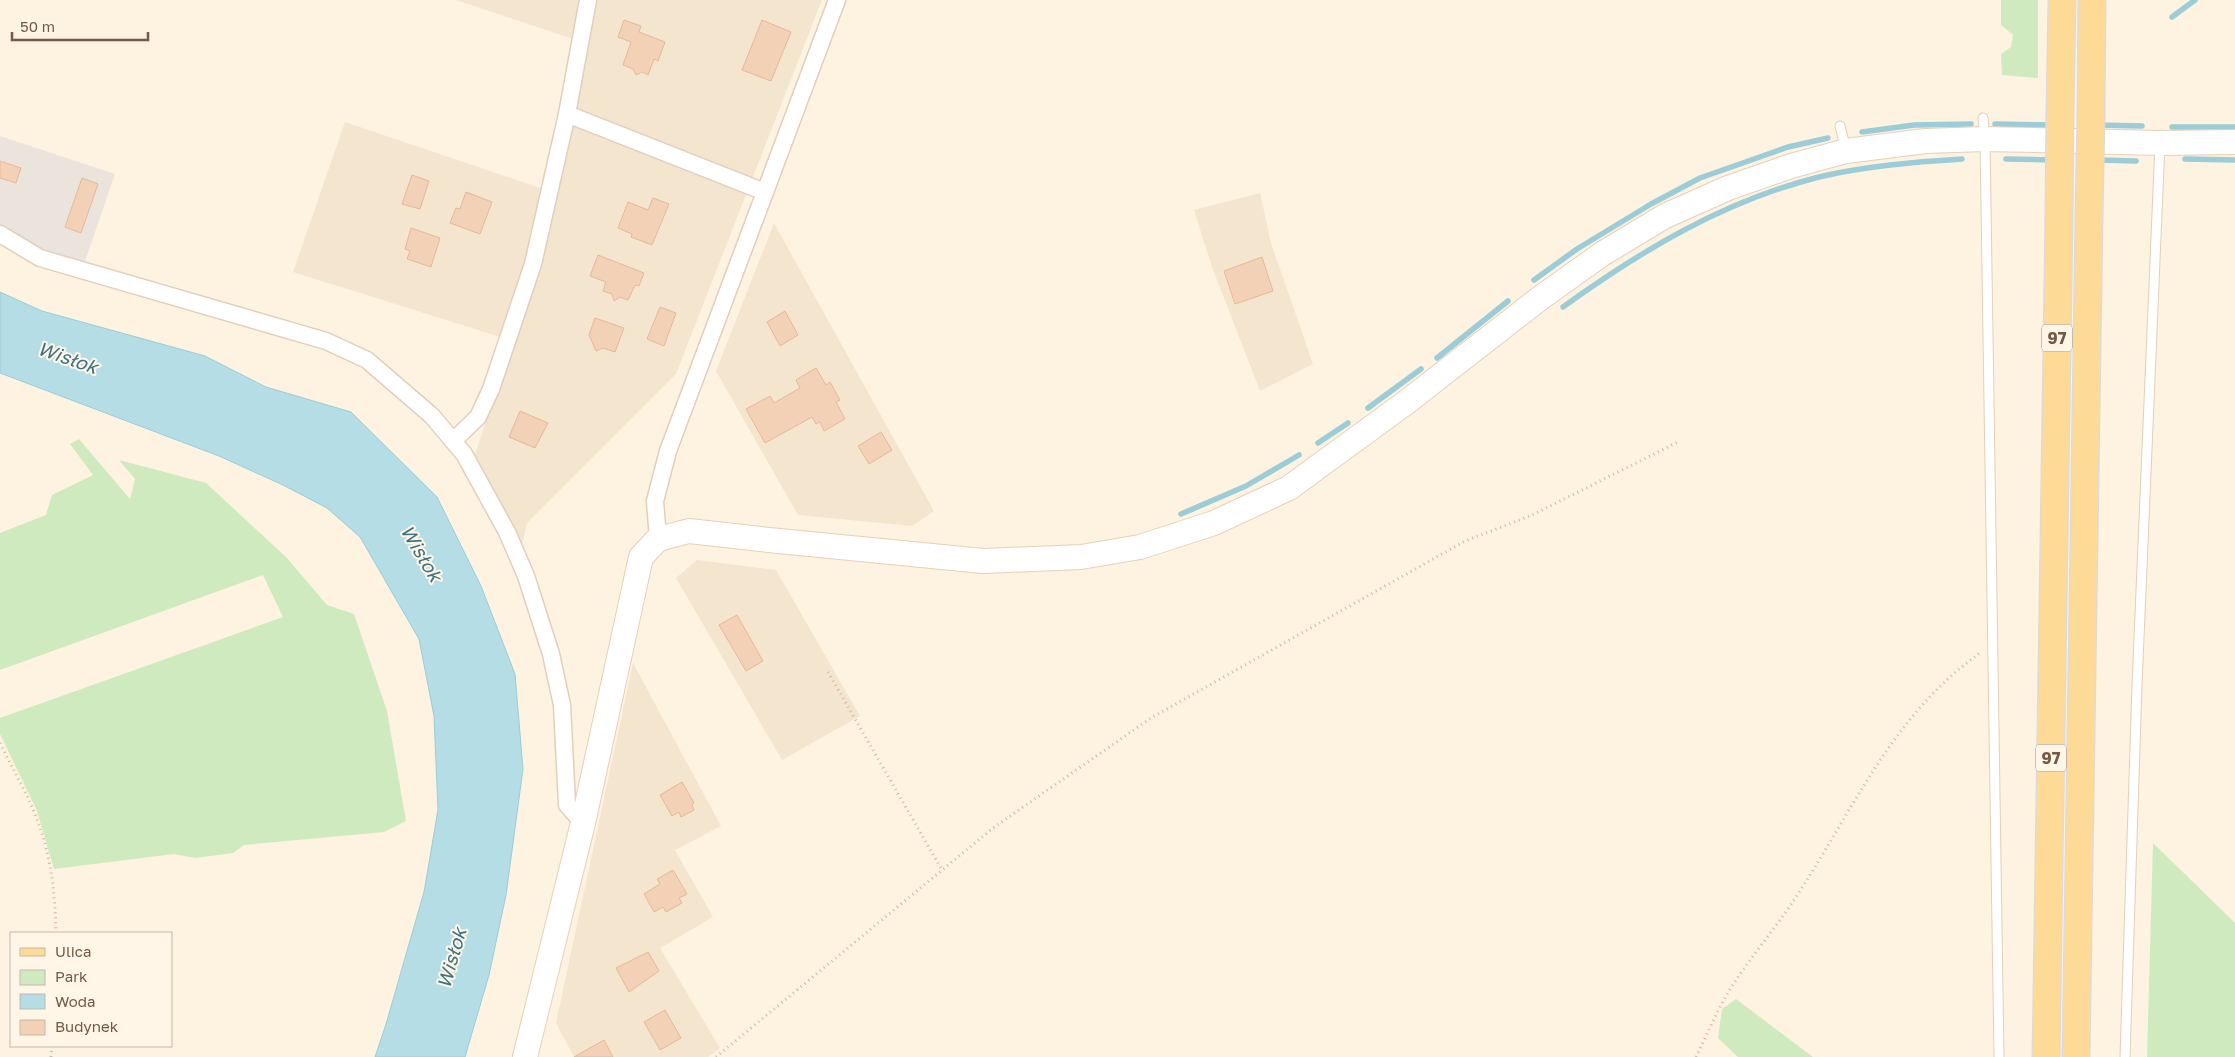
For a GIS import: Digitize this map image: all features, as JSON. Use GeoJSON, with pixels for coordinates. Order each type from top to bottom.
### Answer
{"type":"FeatureCollection","features":[{"type":"Feature","properties":{"kind":"main road","name":"97"},"geometry":{"type":"LineString","coordinates":[[2046,1057],[2062,0]]}},
{"type":"Feature","properties":{"kind":"main road","name":"97"},"geometry":{"type":"LineString","coordinates":[[2076,1057],[2092,0]]}},
{"type":"Feature","properties":{"kind":"street"},"geometry":{"type":"LineString","coordinates":[[453,442],[478,417],[492,389],[533,264],[566,114],[588,0]]}},
{"type":"Feature","properties":{"kind":"street"},"geometry":{"type":"LineString","coordinates":[[658,540],[655,500],[668,451],[837,0]]}},
{"type":"Feature","properties":{"kind":"street"},"geometry":{"type":"LineString","coordinates":[[566,114],[765,192]]}},
{"type":"Feature","properties":{"kind":"street"},"geometry":{"type":"LineString","coordinates":[[525,1057],[583,823],[641,558],[658,540],[689,531],[983,560],[1080,557],[1150,544],[1214,523],[1289,488],[1408,401],[1539,299],[1602,254],[1665,216],[1737,185],[1791,166],[1846,151],[1926,141],[1984,129],[2160,143],[2235,142]]}},
{"type":"Feature","properties":{"kind":"street"},"geometry":{"type":"LineString","coordinates":[[0,234],[40,258],[326,341],[367,360],[432,416],[464,454],[502,524],[526,576],[551,654],[562,705],[567,805],[583,823]]}},
{"type":"Feature","properties":{"kind":"lane"},"geometry":{"type":"LineString","coordinates":[[1840,126],[1846,151]]}},
{"type":"Feature","properties":{"kind":"lane"},"geometry":{"type":"LineString","coordinates":[[1984,129],[1994,643],[1999,1057]]}},
{"type":"Feature","properties":{"kind":"lane"},"geometry":{"type":"LineString","coordinates":[[2125,1057],[2137,685],[2160,143]]}},
{"type":"Feature","properties":{"kind":"path"},"geometry":{"type":"LineString","coordinates":[[716,1057],[993,828],[1151,718],[1465,541],[1530,516],[1680,442]]}},
{"type":"Feature","properties":{"kind":"path"},"geometry":{"type":"LineString","coordinates":[[1696,1057],[1726,996],[1795,899],[1876,763],[1908,722],[1942,684],[1972,658],[1994,643]]}},
{"type":"Feature","properties":{"kind":"path"},"geometry":{"type":"LineString","coordinates":[[828,672],[942,870]]}},
{"type":"Feature","properties":{"kind":"path"},"geometry":{"type":"LineString","coordinates":[[0,743],[32,806],[49,858],[55,898],[56,932]]}},
{"type":"Feature","properties":{"kind":"shaded area"},"geometry":{"type":"Polygon","coordinates":[[[456,0],[822,0],[676,374],[527,523],[521,549],[474,457],[513,341],[293,272],[345,122],[555,193],[588,44],[456,0]]]}},
{"type":"Feature","properties":{"kind":"shaded area"},"geometry":{"type":"Polygon","coordinates":[[[0,136],[115,174],[84,264],[17,239],[0,226],[0,136]]]}},
{"type":"Feature","properties":{"kind":"shaded area"},"geometry":{"type":"Polygon","coordinates":[[[1260,193],[1271,243],[1313,364],[1260,391],[1212,267],[1194,210],[1260,193]]]}},
{"type":"Feature","properties":{"kind":"shaded area"},"geometry":{"type":"Polygon","coordinates":[[[774,223],[934,511],[912,526],[798,515],[716,371],[774,223]]]}},
{"type":"Feature","properties":{"kind":"shaded area"},"geometry":{"type":"Polygon","coordinates":[[[697,560],[776,570],[860,716],[782,760],[676,578],[697,560]]]}},
{"type":"Feature","properties":{"kind":"shaded area"},"geometry":{"type":"Polygon","coordinates":[[[633,663],[721,826],[675,850],[713,917],[660,948],[720,1048],[708,1057],[574,1057],[556,1023],[633,663]]]}},
{"type":"Feature","properties":{"kind":"green space"},"geometry":{"type":"Polygon","coordinates":[[[2001,0],[2038,0],[2038,78],[2002,75],[2001,54],[2011,47],[2013,35],[2001,25],[2001,0]]]}},
{"type":"Feature","properties":{"kind":"green space"},"geometry":{"type":"Polygon","coordinates":[[[79,439],[130,499],[135,479],[119,460],[206,483],[286,557],[327,605],[354,614],[387,711],[406,821],[384,832],[244,845],[233,853],[195,858],[174,854],[54,869],[37,811],[0,734],[0,718],[283,617],[263,575],[0,670],[0,533],[46,515],[52,495],[93,475],[70,444],[79,439]]]}},
{"type":"Feature","properties":{"kind":"green space"},"geometry":{"type":"Polygon","coordinates":[[[2153,843],[2235,923],[2235,1057],[2147,1057],[2153,843]]]}},
{"type":"Feature","properties":{"kind":"green space"},"geometry":{"type":"Polygon","coordinates":[[[1736,999],[1813,1057],[1738,1057],[1718,1038],[1722,1009],[1736,999]]]}},
{"type":"Feature","properties":{"kind":"water","name":"Wisłok"},"geometry":{"type":"Polygon","coordinates":[[[0,292],[42,311],[205,356],[266,387],[351,412],[437,497],[481,586],[515,674],[523,769],[506,895],[489,975],[465,1057],[375,1057],[424,892],[438,810],[434,716],[419,639],[360,537],[327,508],[283,485],[219,456],[0,373],[0,292]]]}},
{"type":"Feature","properties":{"kind":"building"},"geometry":{"type":"Polygon","coordinates":[[[624,20],[641,26],[639,32],[665,42],[658,61],[654,59],[648,75],[642,72],[636,75],[633,69],[623,65],[631,42],[618,37],[624,20]]]}},
{"type":"Feature","properties":{"kind":"building"},"geometry":{"type":"Polygon","coordinates":[[[762,20],[791,32],[771,81],[742,70],[762,20]]]}},
{"type":"Feature","properties":{"kind":"building"},"geometry":{"type":"Polygon","coordinates":[[[0,161],[21,168],[16,183],[0,178],[0,161]]]}},
{"type":"Feature","properties":{"kind":"building"},"geometry":{"type":"Polygon","coordinates":[[[412,175],[429,181],[420,209],[402,204],[412,175]]]}},
{"type":"Feature","properties":{"kind":"building"},"geometry":{"type":"Polygon","coordinates":[[[82,178],[98,184],[81,233],[65,227],[82,178]]]}},
{"type":"Feature","properties":{"kind":"building"},"geometry":{"type":"Polygon","coordinates":[[[466,192],[492,202],[480,234],[450,223],[456,208],[460,209],[466,192]]]}},
{"type":"Feature","properties":{"kind":"building"},"geometry":{"type":"Polygon","coordinates":[[[653,198],[669,204],[652,245],[631,237],[632,234],[618,228],[628,202],[648,210],[653,198]]]}},
{"type":"Feature","properties":{"kind":"building"},"geometry":{"type":"Polygon","coordinates":[[[411,228],[440,238],[431,267],[407,259],[410,251],[405,249],[411,228]]]}},
{"type":"Feature","properties":{"kind":"building"},"geometry":{"type":"Polygon","coordinates":[[[598,255],[644,273],[639,286],[635,285],[628,300],[620,297],[614,301],[612,294],[603,291],[606,282],[590,276],[598,255]]]}},
{"type":"Feature","properties":{"kind":"building"},"geometry":{"type":"Polygon","coordinates":[[[1262,257],[1273,291],[1235,304],[1224,271],[1262,257]]]}},
{"type":"Feature","properties":{"kind":"building"},"geometry":{"type":"Polygon","coordinates":[[[660,307],[676,313],[664,346],[647,339],[660,307]]]}},
{"type":"Feature","properties":{"kind":"building"},"geometry":{"type":"Polygon","coordinates":[[[785,311],[798,335],[780,346],[767,322],[785,311]]]}},
{"type":"Feature","properties":{"kind":"building"},"geometry":{"type":"Polygon","coordinates":[[[595,318],[624,328],[615,352],[603,348],[596,351],[589,335],[595,318]]]}},
{"type":"Feature","properties":{"kind":"building"},"geometry":{"type":"Polygon","coordinates":[[[816,368],[826,385],[830,382],[840,400],[836,402],[845,419],[824,431],[820,422],[816,424],[812,417],[765,443],[746,409],[770,396],[774,403],[800,388],[796,380],[816,368]]]}},
{"type":"Feature","properties":{"kind":"building"},"geometry":{"type":"Polygon","coordinates":[[[520,411],[548,423],[535,448],[509,437],[520,411]]]}},
{"type":"Feature","properties":{"kind":"building"},"geometry":{"type":"Polygon","coordinates":[[[881,432],[892,450],[869,464],[858,446],[881,432]]]}},
{"type":"Feature","properties":{"kind":"building"},"geometry":{"type":"Polygon","coordinates":[[[737,615],[763,661],[746,671],[719,625],[737,615]]]}},
{"type":"Feature","properties":{"kind":"building"},"geometry":{"type":"Polygon","coordinates":[[[682,782],[694,803],[692,805],[694,810],[681,817],[679,812],[672,816],[660,795],[682,782]]]}},
{"type":"Feature","properties":{"kind":"building"},"geometry":{"type":"Polygon","coordinates":[[[673,870],[687,894],[679,898],[682,903],[666,912],[663,907],[654,912],[644,894],[660,884],[657,879],[673,870]]]}},
{"type":"Feature","properties":{"kind":"building"},"geometry":{"type":"Polygon","coordinates":[[[648,952],[659,971],[629,992],[616,968],[648,952]]]}},
{"type":"Feature","properties":{"kind":"building"},"geometry":{"type":"Polygon","coordinates":[[[665,1010],[681,1038],[660,1050],[644,1022],[665,1010]]]}},
{"type":"Feature","properties":{"kind":"building"},"geometry":{"type":"Polygon","coordinates":[[[604,1040],[613,1057],[574,1057],[604,1040]]]}},
{"type":"Feature","properties":{"kind":"waterway"},"geometry":{"type":"LineString","coordinates":[[2172,17],[2195,0]]}},
{"type":"Feature","properties":{"kind":"waterway"},"geometry":{"type":"LineString","coordinates":[[1862,132],[1914,125],[1971,124]]}},
{"type":"Feature","properties":{"kind":"waterway"},"geometry":{"type":"LineString","coordinates":[[1995,124],[2053,125]]}},
{"type":"Feature","properties":{"kind":"waterway"},"geometry":{"type":"LineString","coordinates":[[2097,125],[2142,126]]}},
{"type":"Feature","properties":{"kind":"waterway"},"geometry":{"type":"LineString","coordinates":[[2172,127],[2235,127]]}},
{"type":"Feature","properties":{"kind":"waterway"},"geometry":{"type":"LineString","coordinates":[[1534,280],[1577,249],[1651,204],[1700,178],[1788,147],[1828,138]]}},
{"type":"Feature","properties":{"kind":"waterway"},"geometry":{"type":"LineString","coordinates":[[1563,307],[1654,247],[1750,199],[1784,187],[1837,173],[1890,165],[1962,159]]}},
{"type":"Feature","properties":{"kind":"waterway"},"geometry":{"type":"LineString","coordinates":[[2006,159],[2053,160]]}},
{"type":"Feature","properties":{"kind":"waterway"},"geometry":{"type":"LineString","coordinates":[[2185,159],[2235,160]]}},
{"type":"Feature","properties":{"kind":"waterway"},"geometry":{"type":"LineString","coordinates":[[2098,160],[2136,161]]}},
{"type":"Feature","properties":{"kind":"waterway"},"geometry":{"type":"LineString","coordinates":[[1437,358],[1508,301]]}},
{"type":"Feature","properties":{"kind":"waterway"},"geometry":{"type":"LineString","coordinates":[[1368,408],[1421,369]]}},
{"type":"Feature","properties":{"kind":"waterway"},"geometry":{"type":"LineString","coordinates":[[1318,443],[1348,423]]}},
{"type":"Feature","properties":{"kind":"waterway"},"geometry":{"type":"LineString","coordinates":[[1181,514],[1246,486],[1299,455]]}}]}
